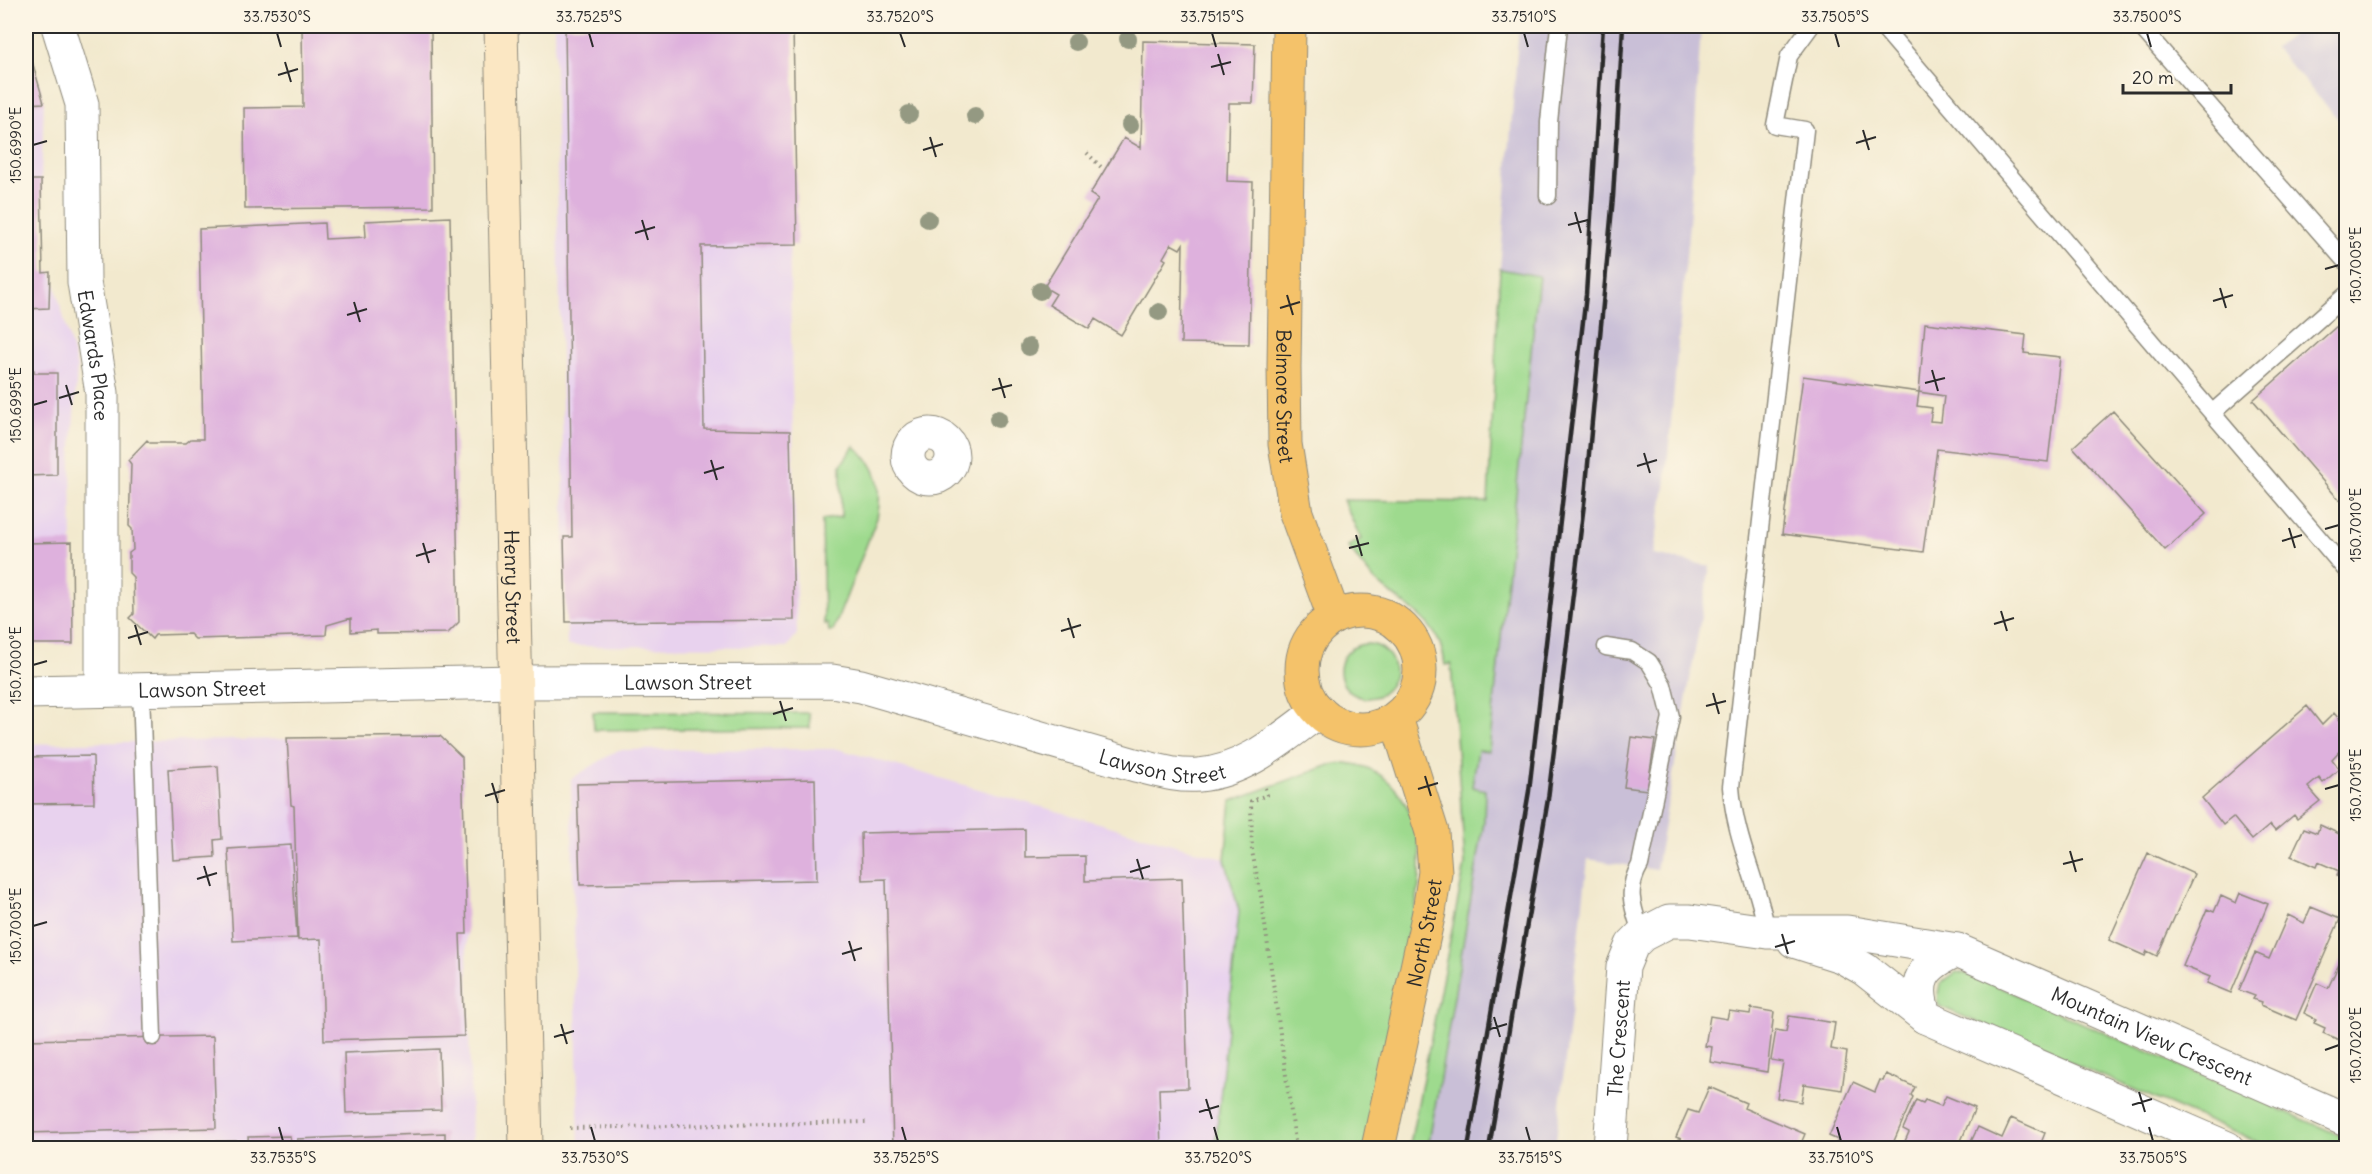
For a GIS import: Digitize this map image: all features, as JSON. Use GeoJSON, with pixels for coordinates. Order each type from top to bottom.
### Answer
{"type":"FeatureCollection","features":[{"type":"Feature","properties":{"kind":"highway","name":"Belmore Street"},"geometry":{"type":"LineString","coordinates":[[1289,26],[1285,444],[1296,513],[1334,617]]}},
{"type":"Feature","properties":{"kind":"highway"},"geometry":{"type":"LineString","coordinates":[[1353,611],[1372,612],[1390,618],[1406,631],[1416,648],[1420,666],[1418,686],[1410,704],[1396,718],[1381,726],[1365,729],[1348,727],[1332,721],[1319,711],[1309,696],[1303,678],[1303,660],[1309,643],[1320,628],[1334,617],[1353,611]]}},
{"type":"Feature","properties":{"kind":"highway","name":"North Street"},"geometry":{"type":"LineString","coordinates":[[1378,1149],[1429,912],[1435,872],[1432,832],[1396,718]]}},
{"type":"Feature","properties":{"kind":"main road","name":"Henry Street"},"geometry":{"type":"LineString","coordinates":[[501,26],[526,1149]]}},
{"type":"Feature","properties":{"kind":"street","name":"Edwards Place"},"geometry":{"type":"LineString","coordinates":[[58,26],[82,104],[84,282],[102,393],[102,690]]}},
{"type":"Feature","properties":{"kind":"street","name":"Lawson Street"},"geometry":{"type":"LineString","coordinates":[[26,692],[516,682],[847,682],[1073,749],[1169,773],[1198,775],[1231,768],[1262,753],[1319,711]]}},
{"type":"Feature","properties":{"kind":"street","name":"Mountain View Crescent"},"geometry":{"type":"LineString","coordinates":[[1642,934],[1669,921],[1690,921],[1767,932],[1847,932],[1957,950],[2346,1120]]}},
{"type":"Feature","properties":{"kind":"street","name":"Mountain View Crescent"},"geometry":{"type":"LineString","coordinates":[[1767,932],[1840,956],[1889,986],[1925,1017],[2227,1149]]}},
{"type":"Feature","properties":{"kind":"street","name":"The Crescent"},"geometry":{"type":"LineString","coordinates":[[1610,1149],[1623,968],[1632,945],[1642,934]]}},
{"type":"Feature","properties":{"kind":"street"},"geometry":{"type":"LineString","coordinates":[[1925,1017],[1919,987],[1922,975],[1930,964],[1957,950]]}},
{"type":"Feature","properties":{"kind":"lane"},"geometry":{"type":"LineString","coordinates":[[1548,196],[1549,122],[1559,26]]}},
{"type":"Feature","properties":{"kind":"lane"},"geometry":{"type":"LineString","coordinates":[[1767,932],[1761,904],[1735,828],[1731,787],[1805,130],[1774,126],[1789,56],[1811,26]]}},
{"type":"Feature","properties":{"kind":"lane"},"geometry":{"type":"LineString","coordinates":[[1882,26],[2346,570]]}},
{"type":"Feature","properties":{"kind":"lane"},"geometry":{"type":"LineString","coordinates":[[2140,26],[2346,262]]}},
{"type":"Feature","properties":{"kind":"lane"},"geometry":{"type":"LineString","coordinates":[[2212,413],[2346,295]]}},
{"type":"Feature","properties":{"kind":"lane"},"geometry":{"type":"LineString","coordinates":[[1606,647],[1632,651],[1649,662],[1663,685],[1671,717],[1640,865],[1631,880],[1632,904],[1642,934]]}},
{"type":"Feature","properties":{"kind":"lane"},"geometry":{"type":"LineString","coordinates":[[141,690],[153,1037]]}},
{"type":"Feature","properties":{"kind":"path"},"geometry":{"type":"LineString","coordinates":[[1088,153],[1104,170]]}},
{"type":"Feature","properties":{"kind":"path"},"geometry":{"type":"LineString","coordinates":[[1263,782],[1267,795],[1251,801],[1252,851],[1261,896],[1296,1149]]}},
{"type":"Feature","properties":{"kind":"path"},"geometry":{"type":"LineString","coordinates":[[570,1128],[867,1122]]}},
{"type":"Feature","properties":{"kind":"shaded area"},"geometry":{"type":"Polygon","coordinates":[[[554,26],[785,26],[797,634],[787,647],[567,646],[554,26]]]}},
{"type":"Feature","properties":{"kind":"shaded area"},"geometry":{"type":"Polygon","coordinates":[[[1519,26],[1701,26],[1690,212],[1665,488],[1653,555],[1710,566],[1656,870],[1588,859],[1555,1148],[1428,1148],[1484,822],[1460,814],[1488,502],[1500,269],[1519,26]]]}},
{"type":"Feature","properties":{"kind":"shaded area"},"geometry":{"type":"Polygon","coordinates":[[[2303,26],[2346,26],[2346,128],[2275,48],[2303,26]]]}},
{"type":"Feature","properties":{"kind":"shaded area"},"geometry":{"type":"Polygon","coordinates":[[[26,37],[44,103],[41,180],[43,272],[52,273],[77,368],[71,463],[73,644],[26,644],[26,37]]]}},
{"type":"Feature","properties":{"kind":"shaded area"},"geometry":{"type":"Polygon","coordinates":[[[440,736],[462,757],[472,1148],[26,1148],[26,744],[440,736]]]}},
{"type":"Feature","properties":{"kind":"shaded area"},"geometry":{"type":"Polygon","coordinates":[[[838,749],[1225,859],[1239,911],[1215,1148],[579,1148],[571,779],[618,750],[838,749]]]}},
{"type":"Feature","properties":{"kind":"green space"},"geometry":{"type":"Polygon","coordinates":[[[1500,269],[1539,276],[1489,751],[1478,750],[1472,787],[1485,790],[1484,822],[1428,1148],[1410,1144],[1465,864],[1451,664],[1445,665],[1437,637],[1429,626],[1373,578],[1348,546],[1361,539],[1343,500],[1488,502],[1500,269]]]}},
{"type":"Feature","properties":{"kind":"green space"},"geometry":{"type":"Polygon","coordinates":[[[854,446],[874,469],[879,487],[879,507],[877,518],[833,631],[829,631],[828,624],[824,624],[822,520],[841,517],[841,465],[854,446]]]}},
{"type":"Feature","properties":{"kind":"green space"},"geometry":{"type":"Polygon","coordinates":[[[1367,644],[1377,646],[1386,652],[1392,661],[1394,671],[1392,681],[1386,690],[1377,696],[1367,698],[1357,696],[1348,690],[1342,681],[1340,671],[1342,661],[1348,652],[1357,646],[1367,644]]]}},
{"type":"Feature","properties":{"kind":"green space"},"geometry":{"type":"Polygon","coordinates":[[[593,712],[809,713],[810,728],[594,730],[593,712]]]}},
{"type":"Feature","properties":{"kind":"green space"},"geometry":{"type":"Polygon","coordinates":[[[1346,763],[1366,768],[1383,777],[1396,790],[1407,806],[1414,825],[1419,845],[1420,865],[1414,914],[1365,1148],[1215,1148],[1239,911],[1225,859],[1231,801],[1330,765],[1346,763]]]}},
{"type":"Feature","properties":{"kind":"green space"},"geometry":{"type":"Polygon","coordinates":[[[1956,972],[1972,975],[2346,1138],[2346,1148],[2271,1148],[1939,1006],[1937,998],[1940,984],[1956,972]]]}},
{"type":"Feature","properties":{"kind":"building"},"geometry":{"type":"Polygon","coordinates":[[[302,26],[431,26],[433,207],[245,209],[244,108],[303,107],[302,26]]]}},
{"type":"Feature","properties":{"kind":"building"},"geometry":{"type":"Polygon","coordinates":[[[565,26],[793,26],[797,245],[701,246],[704,429],[790,431],[794,620],[566,622],[564,537],[572,537],[565,26]]]}},
{"type":"Feature","properties":{"kind":"building"},"geometry":{"type":"Polygon","coordinates":[[[26,40],[44,103],[26,104],[26,40]]]}},
{"type":"Feature","properties":{"kind":"building"},"geometry":{"type":"Polygon","coordinates":[[[1143,41],[1255,44],[1253,103],[1229,103],[1227,181],[1253,182],[1249,344],[1181,343],[1183,244],[1180,249],[1171,244],[1163,258],[1166,260],[1121,335],[1095,319],[1089,329],[1049,305],[1056,294],[1044,287],[1098,199],[1090,194],[1124,138],[1141,148],[1143,41]]]}},
{"type":"Feature","properties":{"kind":"building"},"geometry":{"type":"Polygon","coordinates":[[[26,180],[41,180],[43,273],[50,272],[49,308],[26,309],[26,180]]]}},
{"type":"Feature","properties":{"kind":"building"},"geometry":{"type":"Polygon","coordinates":[[[450,217],[459,622],[448,633],[377,634],[377,630],[351,632],[351,618],[327,625],[326,635],[195,639],[190,634],[155,635],[152,639],[130,618],[134,614],[133,577],[129,573],[129,553],[133,550],[132,529],[129,526],[131,464],[128,460],[147,440],[150,443],[186,443],[191,439],[203,439],[199,229],[324,223],[325,239],[366,237],[365,221],[450,217]]]}},
{"type":"Feature","properties":{"kind":"building"},"geometry":{"type":"Polygon","coordinates":[[[1925,323],[2026,335],[2024,353],[2060,357],[2048,462],[1937,449],[1923,552],[1782,534],[1803,376],[1919,392],[1925,323]],[[1919,392],[1917,406],[1932,408],[1930,421],[1941,422],[1944,396],[1919,392]]]}},
{"type":"Feature","properties":{"kind":"building"},"geometry":{"type":"Polygon","coordinates":[[[2337,326],[2346,336],[2346,508],[2253,400],[2337,326]]]}},
{"type":"Feature","properties":{"kind":"building"},"geometry":{"type":"Polygon","coordinates":[[[34,370],[34,373],[57,373],[57,475],[26,476],[26,371],[34,370]]]}},
{"type":"Feature","properties":{"kind":"building"},"geometry":{"type":"Polygon","coordinates":[[[2113,411],[2206,514],[2165,550],[2073,447],[2113,411]]]}},
{"type":"Feature","properties":{"kind":"building"},"geometry":{"type":"Polygon","coordinates":[[[72,542],[73,644],[26,644],[26,543],[72,542]]]}},
{"type":"Feature","properties":{"kind":"building"},"geometry":{"type":"Polygon","coordinates":[[[2307,706],[2322,725],[2334,713],[2346,727],[2346,744],[2332,759],[2339,769],[2323,783],[2319,778],[2308,787],[2320,801],[2297,819],[2294,815],[2275,831],[2270,825],[2252,840],[2233,817],[2223,825],[2202,798],[2307,706]]]}},
{"type":"Feature","properties":{"kind":"building"},"geometry":{"type":"Polygon","coordinates":[[[440,736],[462,757],[467,934],[460,934],[464,1036],[324,1040],[321,939],[298,940],[294,806],[291,805],[287,738],[440,736]]]}},
{"type":"Feature","properties":{"kind":"building"},"geometry":{"type":"Polygon","coordinates":[[[1631,737],[1655,740],[1647,790],[1624,787],[1631,737]]]}},
{"type":"Feature","properties":{"kind":"building"},"geometry":{"type":"Polygon","coordinates":[[[93,756],[94,803],[26,804],[26,757],[93,756]]]}},
{"type":"Feature","properties":{"kind":"building"},"geometry":{"type":"Polygon","coordinates":[[[218,766],[222,839],[214,840],[215,857],[173,860],[168,769],[218,766]]]}},
{"type":"Feature","properties":{"kind":"building"},"geometry":{"type":"Polygon","coordinates":[[[815,779],[817,880],[580,885],[577,784],[815,779]]]}},
{"type":"Feature","properties":{"kind":"building"},"geometry":{"type":"Polygon","coordinates":[[[2320,825],[2346,837],[2346,881],[2337,876],[2339,871],[2318,862],[2316,867],[2291,856],[2304,828],[2317,833],[2320,825]]]}},
{"type":"Feature","properties":{"kind":"building"},"geometry":{"type":"Polygon","coordinates":[[[1025,829],[1025,857],[1085,856],[1085,881],[1182,878],[1188,1088],[1159,1089],[1161,1148],[893,1148],[886,879],[862,880],[861,833],[1025,829]]]}},
{"type":"Feature","properties":{"kind":"building"},"geometry":{"type":"Polygon","coordinates":[[[291,845],[297,938],[233,941],[228,849],[291,845]]]}},
{"type":"Feature","properties":{"kind":"building"},"geometry":{"type":"Polygon","coordinates":[[[2148,853],[2194,874],[2157,956],[2147,951],[2145,956],[2109,940],[2148,853]]]}},
{"type":"Feature","properties":{"kind":"building"},"geometry":{"type":"Polygon","coordinates":[[[2240,893],[2268,904],[2231,993],[2207,983],[2210,977],[2183,966],[2207,909],[2214,912],[2221,896],[2236,903],[2240,893]]]}},
{"type":"Feature","properties":{"kind":"building"},"geometry":{"type":"Polygon","coordinates":[[[2311,907],[2340,919],[2296,1020],[2261,1005],[2262,1002],[2253,999],[2255,996],[2239,990],[2255,953],[2269,959],[2288,915],[2304,923],[2311,907]]]}},
{"type":"Feature","properties":{"kind":"building"},"geometry":{"type":"Polygon","coordinates":[[[2346,949],[2346,1043],[2323,1033],[2325,1028],[2314,1023],[2316,1019],[2304,1013],[2317,983],[2328,988],[2346,949]]]}},
{"type":"Feature","properties":{"kind":"building"},"geometry":{"type":"Polygon","coordinates":[[[1751,1008],[1774,1012],[1767,1072],[1710,1062],[1712,1047],[1705,1046],[1710,1016],[1727,1019],[1729,1011],[1750,1014],[1751,1008]]]}},
{"type":"Feature","properties":{"kind":"building"},"geometry":{"type":"Polygon","coordinates":[[[1789,1016],[1835,1023],[1831,1049],[1847,1052],[1842,1090],[1804,1084],[1801,1102],[1777,1098],[1783,1062],[1771,1060],[1776,1030],[1786,1032],[1789,1016]]]}},
{"type":"Feature","properties":{"kind":"building"},"geometry":{"type":"Polygon","coordinates":[[[213,1036],[216,1128],[26,1133],[26,1040],[213,1036]]]}},
{"type":"Feature","properties":{"kind":"building"},"geometry":{"type":"Polygon","coordinates":[[[439,1049],[441,1110],[346,1113],[344,1053],[439,1049]]]}},
{"type":"Feature","properties":{"kind":"building"},"geometry":{"type":"Polygon","coordinates":[[[1886,1074],[1915,1087],[1911,1095],[1913,1097],[1891,1148],[1834,1148],[1838,1140],[1829,1136],[1853,1082],[1875,1092],[1880,1080],[1883,1081],[1886,1074]]]}},
{"type":"Feature","properties":{"kind":"building"},"geometry":{"type":"Polygon","coordinates":[[[1709,1087],[1746,1103],[1744,1108],[1805,1134],[1799,1148],[1678,1148],[1681,1139],[1676,1137],[1688,1110],[1698,1113],[1709,1087]]]}},
{"type":"Feature","properties":{"kind":"building"},"geometry":{"type":"Polygon","coordinates":[[[1946,1096],[1975,1108],[1958,1148],[1902,1148],[1909,1132],[1903,1129],[1916,1100],[1923,1103],[1925,1100],[1941,1106],[1946,1096]]]}},
{"type":"Feature","properties":{"kind":"building"},"geometry":{"type":"Polygon","coordinates":[[[2011,1118],[2045,1133],[2039,1148],[1968,1148],[1978,1127],[2002,1138],[2011,1118]]]}},
{"type":"Feature","properties":{"kind":"building"},"geometry":{"type":"Polygon","coordinates":[[[445,1133],[445,1148],[249,1148],[248,1137],[290,1136],[291,1146],[297,1146],[297,1139],[445,1133]]]}},
{"type":"Feature","properties":{"kind":"building"},"geometry":{"type":"Polygon","coordinates":[[[236,1141],[236,1148],[190,1148],[190,1142],[236,1141]]]}},
{"type":"Feature","properties":{"kind":"building"},"geometry":{"type":"Polygon","coordinates":[[[2060,1142],[2075,1148],[2058,1148],[2060,1142]]]}},
{"type":"Feature","properties":{"kind":"building"},"geometry":{"type":"Polygon","coordinates":[[[157,1145],[157,1148],[79,1148],[79,1147],[157,1145]]]}},
{"type":"Feature","properties":{"kind":"railway"},"geometry":{"type":"LineString","coordinates":[[1468,1148],[1529,791],[1586,295],[1603,26]]}},
{"type":"Feature","properties":{"kind":"railway"},"geometry":{"type":"LineString","coordinates":[[1489,1148],[1548,799],[1585,496],[1613,197],[1623,26]]}}]}
